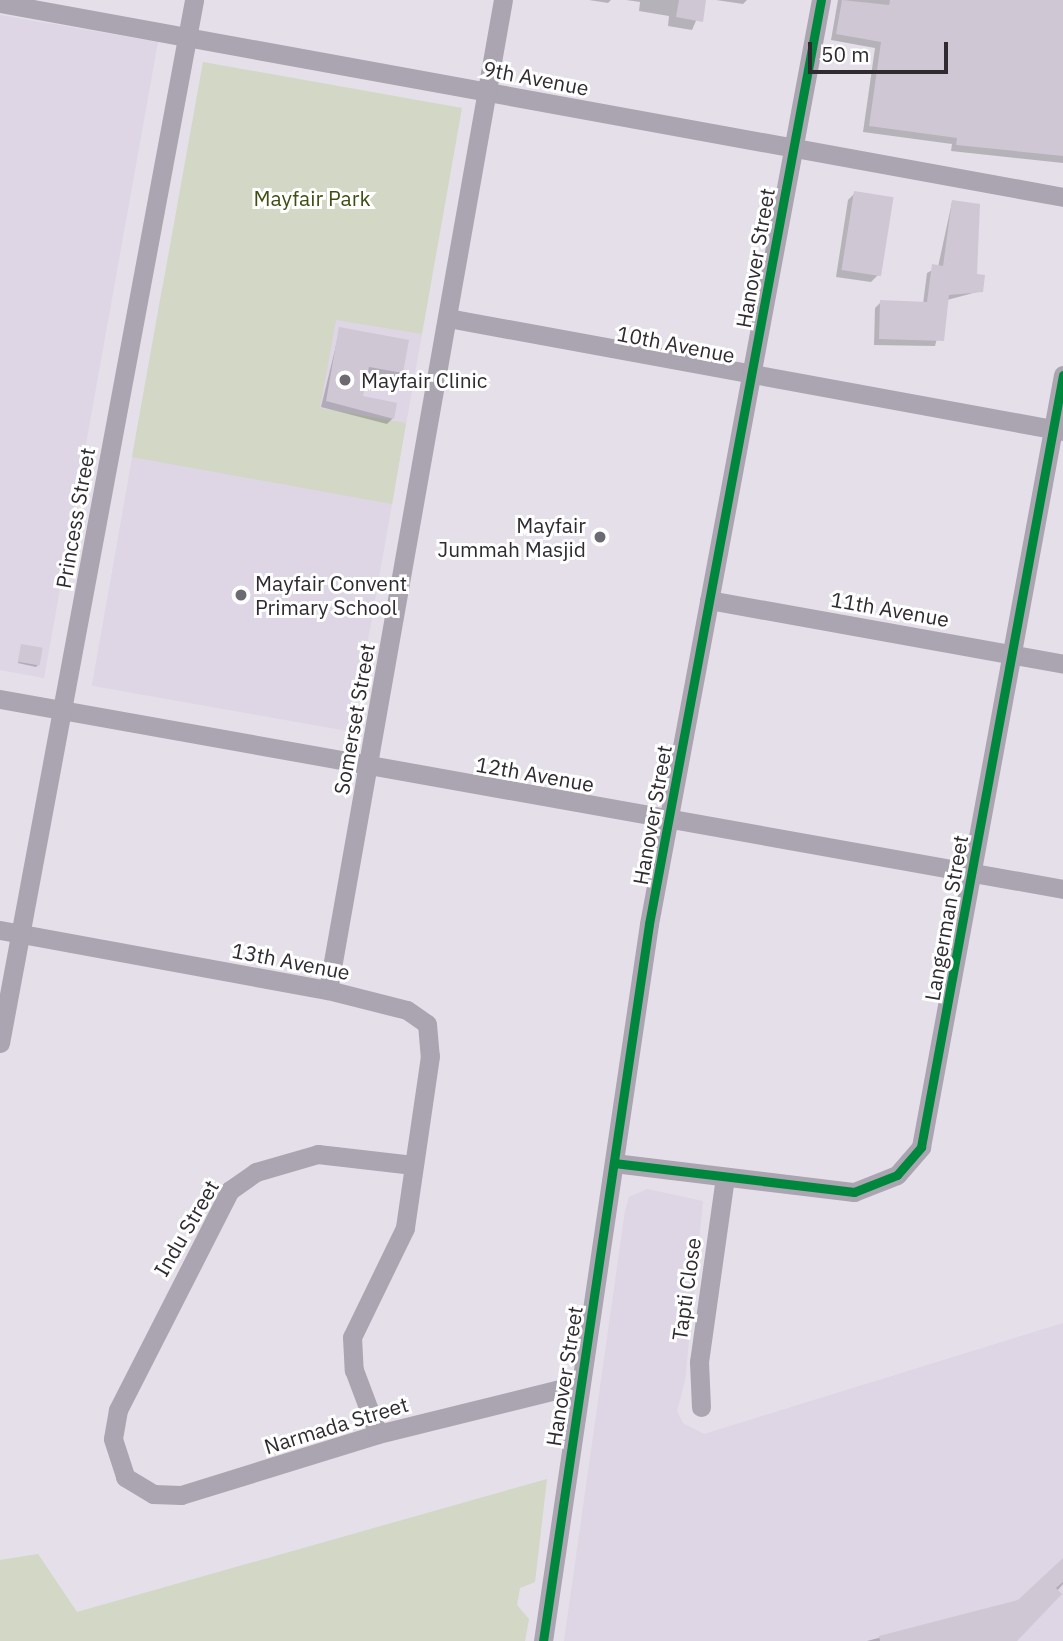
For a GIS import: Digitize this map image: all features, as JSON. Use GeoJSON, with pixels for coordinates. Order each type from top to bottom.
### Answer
{"type":"FeatureCollection","features":[{"type":"Feature","properties":{"kind":"street","name":"Princess Street"},"geometry":{"type":"LineString","coordinates":[[0,1043],[194,0]]}},
{"type":"Feature","properties":{"kind":"street","name":"Somerset Street"},"geometry":{"type":"LineString","coordinates":[[328,990],[503,0]]}},
{"type":"Feature","properties":{"kind":"street","name":"Hanover Street"},"geometry":{"type":"LineString","coordinates":[[543,1641],[580,1384],[669,820],[821,0]]}},
{"type":"Feature","properties":{"kind":"street","name":"9th Avenue"},"geometry":{"type":"LineString","coordinates":[[0,2],[488,91],[792,150],[1063,197]]}},
{"type":"Feature","properties":{"kind":"street","name":"10th Avenue"},"geometry":{"type":"LineString","coordinates":[[448,318],[752,376],[1058,430]]}},
{"type":"Feature","properties":{"kind":"street","name":"Langerman Street"},"geometry":{"type":"LineString","coordinates":[[614,1163],[854,1192],[880,1185],[912,1160],[928,1116],[1058,430],[1063,375]]}},
{"type":"Feature","properties":{"kind":"street","name":"11th Avenue"},"geometry":{"type":"LineString","coordinates":[[709,600],[1063,664]]}},
{"type":"Feature","properties":{"kind":"street","name":"12th Avenue"},"geometry":{"type":"LineString","coordinates":[[0,699],[369,768],[1063,890]]}},
{"type":"Feature","properties":{"kind":"street","name":"13th Avenue"},"geometry":{"type":"LineString","coordinates":[[0,930],[328,990],[407,1010],[427,1024],[430,1056],[400,1242],[352,1337],[354,1370],[378,1434]]}},
{"type":"Feature","properties":{"kind":"street","name":"Indu Street"},"geometry":{"type":"LineString","coordinates":[[116,1465],[118,1410],[230,1190],[256,1172],[318,1154],[414,1166]]}},
{"type":"Feature","properties":{"kind":"street","name":"Tapti Close"},"geometry":{"type":"LineString","coordinates":[[701,1407],[699,1362],[725,1178]]}},
{"type":"Feature","properties":{"kind":"street","name":"Narmada Street"},"geometry":{"type":"LineString","coordinates":[[116,1465],[141,1489],[181,1496],[378,1434],[580,1384]]}},
{"type":"Feature","properties":{"kind":"shaded area"},"geometry":{"type":"Polygon","coordinates":[[[0,15],[158,42],[44,678],[0,670],[0,15]]]}},
{"type":"Feature","properties":{"kind":"shaded area","name":"Mayfair Convent Primary School"},"geometry":{"type":"Polygon","coordinates":[[[162,288],[422,334],[352,732],[92,686],[162,288]]]}},
{"type":"Feature","properties":{"kind":"shaded area"},"geometry":{"type":"Polygon","coordinates":[[[647,1189],[703,1201],[685,1381],[677,1411],[683,1423],[704,1434],[1063,1323],[1063,1641],[564,1641],[625,1211],[629,1197],[647,1189]]]}},
{"type":"Feature","properties":{"kind":"green space","name":"Mayfair Park"},"geometry":{"type":"Polygon","coordinates":[[[203,62],[462,108],[422,334],[336,320],[320,408],[406,423],[392,504],[132,457],[203,62]]]}},
{"type":"Feature","properties":{"kind":"green space"},"geometry":{"type":"Polygon","coordinates":[[[547,1479],[535,1582],[520,1588],[517,1605],[529,1619],[525,1641],[0,1641],[0,1560],[38,1554],[77,1612],[547,1479]]]}},
{"type":"Feature","properties":{"kind":"building"},"geometry":{"type":"Polygon","coordinates":[[[679,0],[706,0],[703,22],[676,17],[679,0]]]}},
{"type":"Feature","properties":{"kind":"building"},"geometry":{"type":"Polygon","coordinates":[[[842,0],[889,5],[890,0],[1063,0],[1063,156],[956,145],[957,138],[869,126],[881,42],[836,34],[842,0]]]}},
{"type":"Feature","properties":{"kind":"building"},"geometry":{"type":"Polygon","coordinates":[[[854,191],[894,197],[881,276],[841,270],[854,191]]]}},
{"type":"Feature","properties":{"kind":"building"},"geometry":{"type":"Polygon","coordinates":[[[952,200],[980,204],[977,274],[985,275],[983,292],[949,295],[944,341],[879,339],[880,300],[927,302],[932,264],[943,266],[952,200]]]}},
{"type":"Feature","properties":{"kind":"building","name":"Mayfair Clinic"},"geometry":{"type":"Polygon","coordinates":[[[339,327],[409,340],[403,373],[369,367],[363,396],[397,403],[394,419],[326,401],[339,327]]]}},
{"type":"Feature","properties":{"kind":"building"},"geometry":{"type":"Polygon","coordinates":[[[21,644],[43,648],[40,666],[18,662],[21,644]]]}},
{"type":"Feature","properties":{"kind":"building"},"geometry":{"type":"Polygon","coordinates":[[[1063,1558],[1063,1582],[1056,1588],[1062,1594],[1017,1641],[880,1641],[879,1636],[1018,1600],[1063,1558]]]}},
{"type":"Feature","properties":{"kind":"cycle path"},"geometry":{"type":"LineString","coordinates":[[543,1641],[649,924],[821,0]]}},
{"type":"Feature","properties":{"kind":"cycle path"},"geometry":{"type":"LineString","coordinates":[[614,1163],[854,1192],[897,1175],[921,1147],[1063,375]]}},
{"type":"Feature","properties":{"kind":"place","name":"Mayfair Clinic"},"geometry":{"type":"Point","coordinates":[345,380]}},
{"type":"Feature","properties":{"kind":"place","name":"Mayfair Jummah Masjid"},"geometry":{"type":"Point","coordinates":[600,537]}},
{"type":"Feature","properties":{"kind":"place","name":"Mayfair Convent Primary School"},"geometry":{"type":"Point","coordinates":[241,595]}}]}
